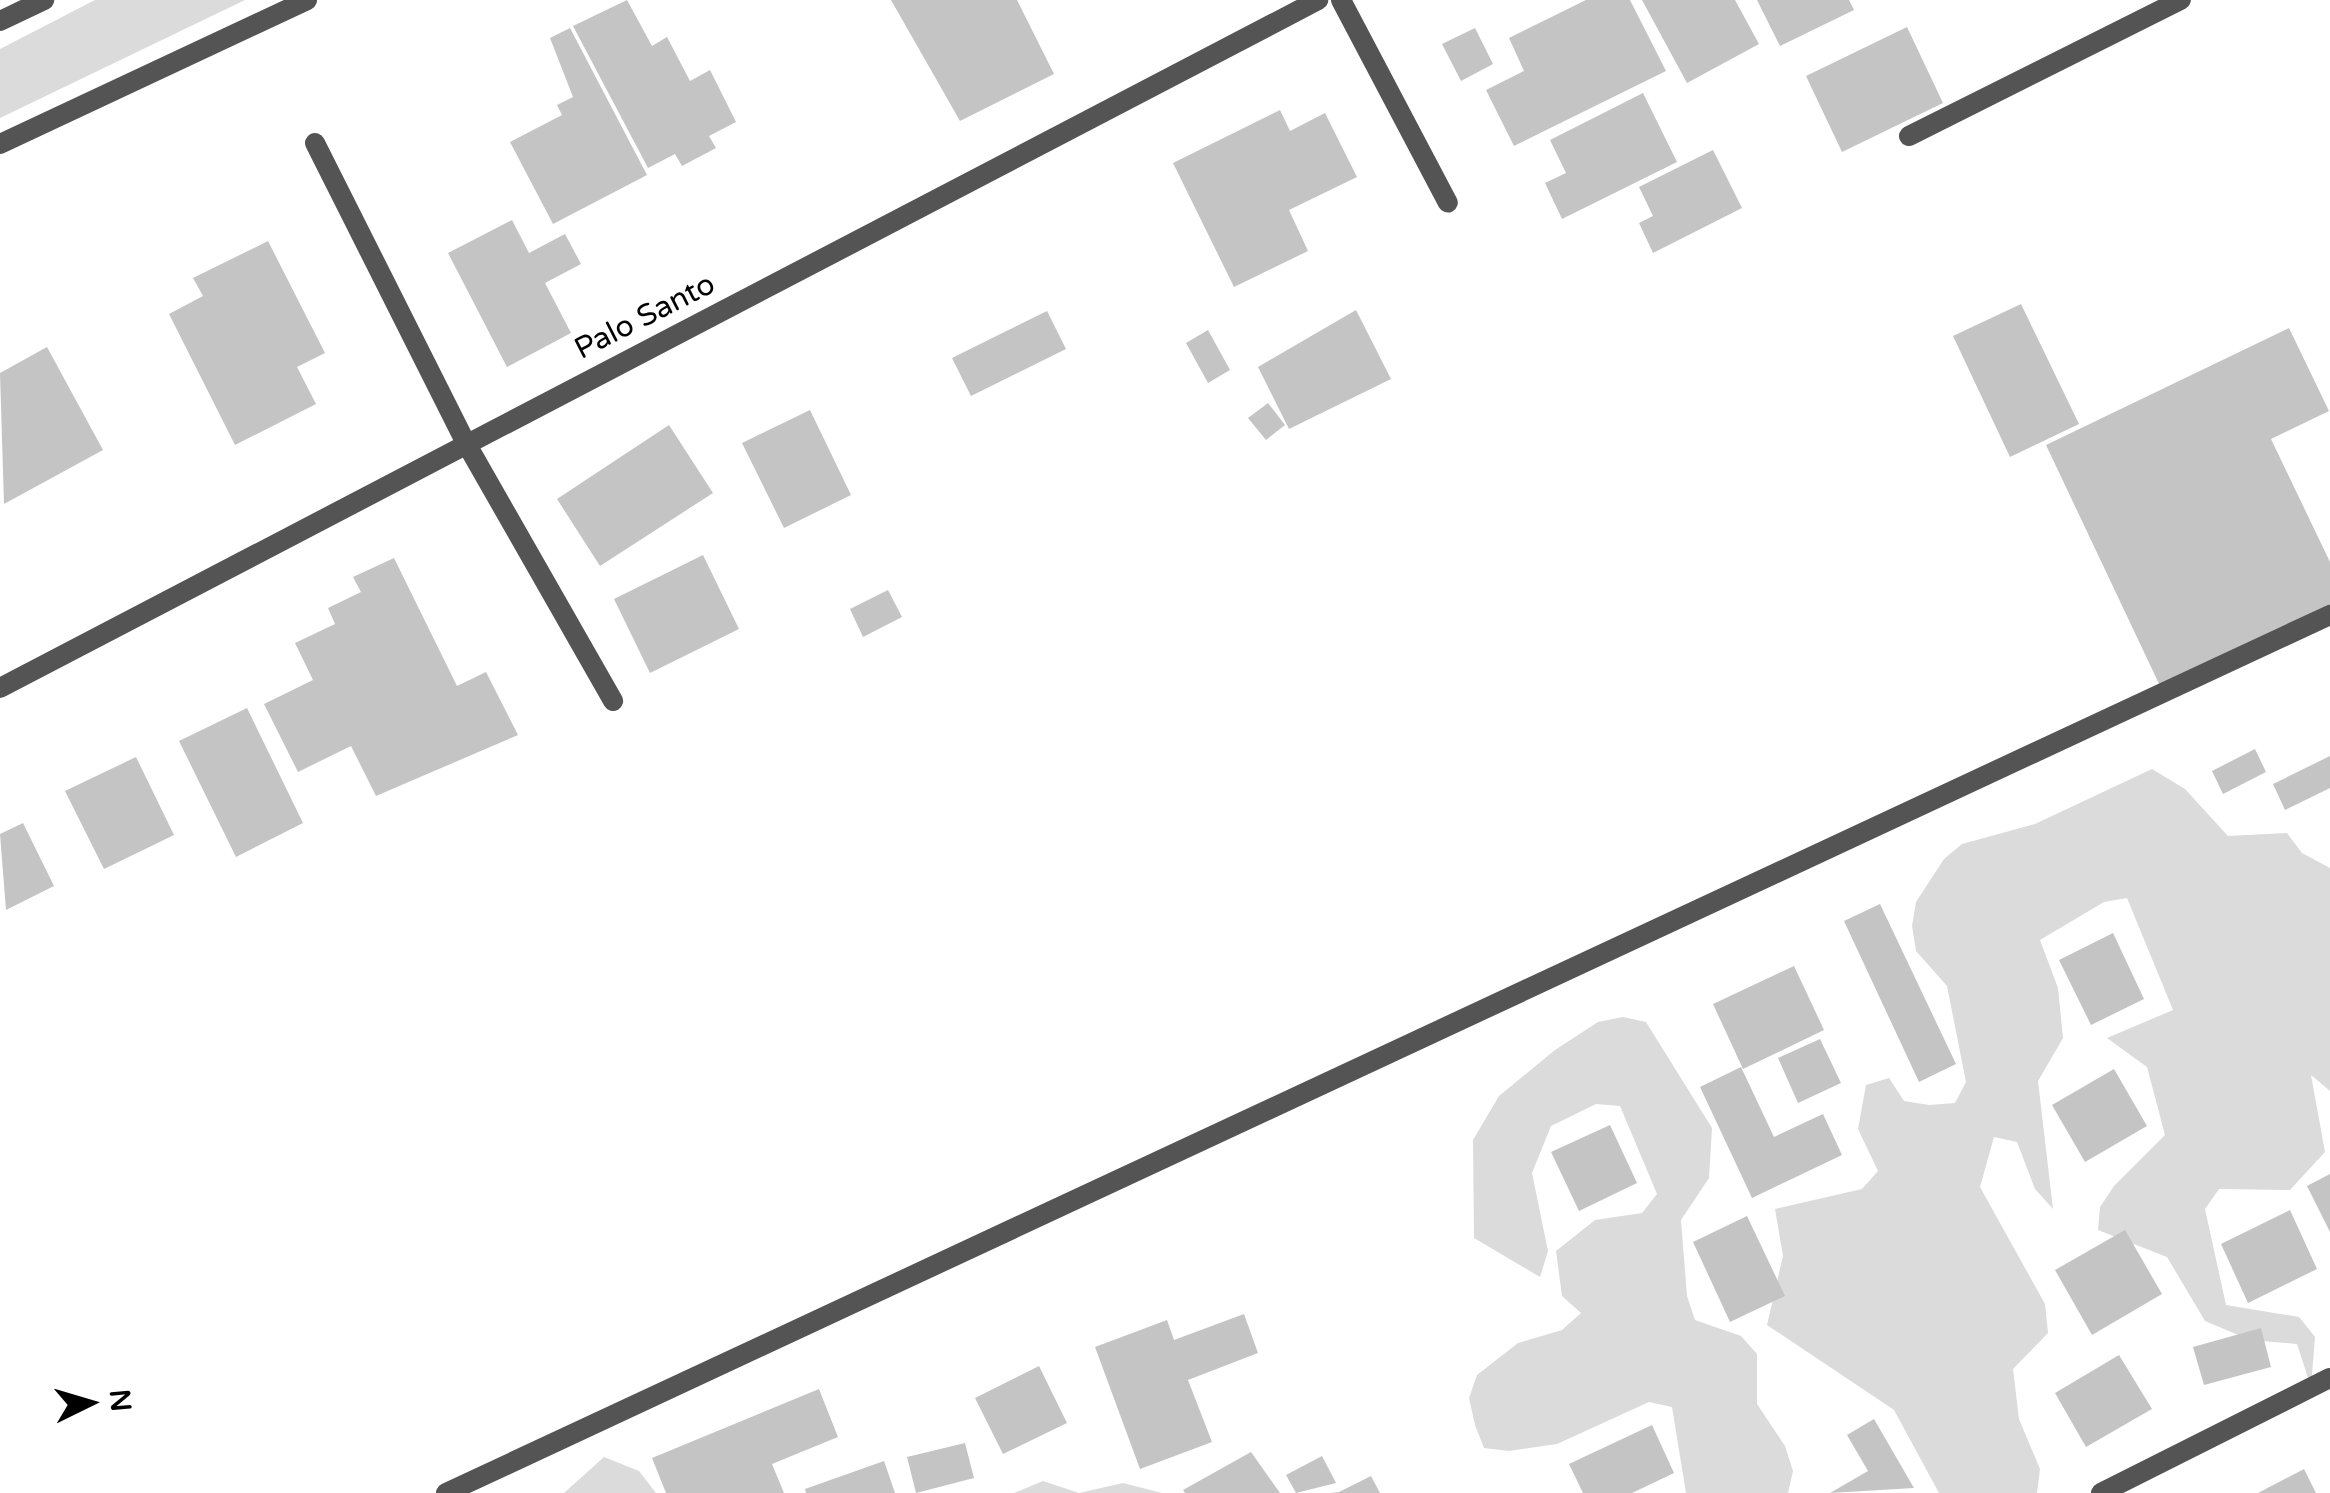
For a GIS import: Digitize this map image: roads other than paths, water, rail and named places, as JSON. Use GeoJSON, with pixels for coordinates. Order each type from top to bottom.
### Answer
{"type":"FeatureCollection","features":[{"type":"Feature","properties":{"kind":"street"},"geometry":{"type":"LineString","coordinates":[[0,21],[44,0]]}},
{"type":"Feature","properties":{"kind":"street"},"geometry":{"type":"LineString","coordinates":[[0,144],[307,0]]}},
{"type":"Feature","properties":{"kind":"street","name":"Palo Santo"},"geometry":{"type":"LineString","coordinates":[[0,688],[1318,0]]}},
{"type":"Feature","properties":{"kind":"street"},"geometry":{"type":"LineString","coordinates":[[1341,0],[1448,204]]}},
{"type":"Feature","properties":{"kind":"street"},"geometry":{"type":"LineString","coordinates":[[1910,136],[2180,0]]}},
{"type":"Feature","properties":{"kind":"street"},"geometry":{"type":"LineString","coordinates":[[315,143],[466,443],[613,702]]}},
{"type":"Feature","properties":{"kind":"street"},"geometry":{"type":"LineString","coordinates":[[446,1493],[2330,615]]}},
{"type":"Feature","properties":{"kind":"street"},"geometry":{"type":"LineString","coordinates":[[2101,1493],[2330,1378]]}}]}
